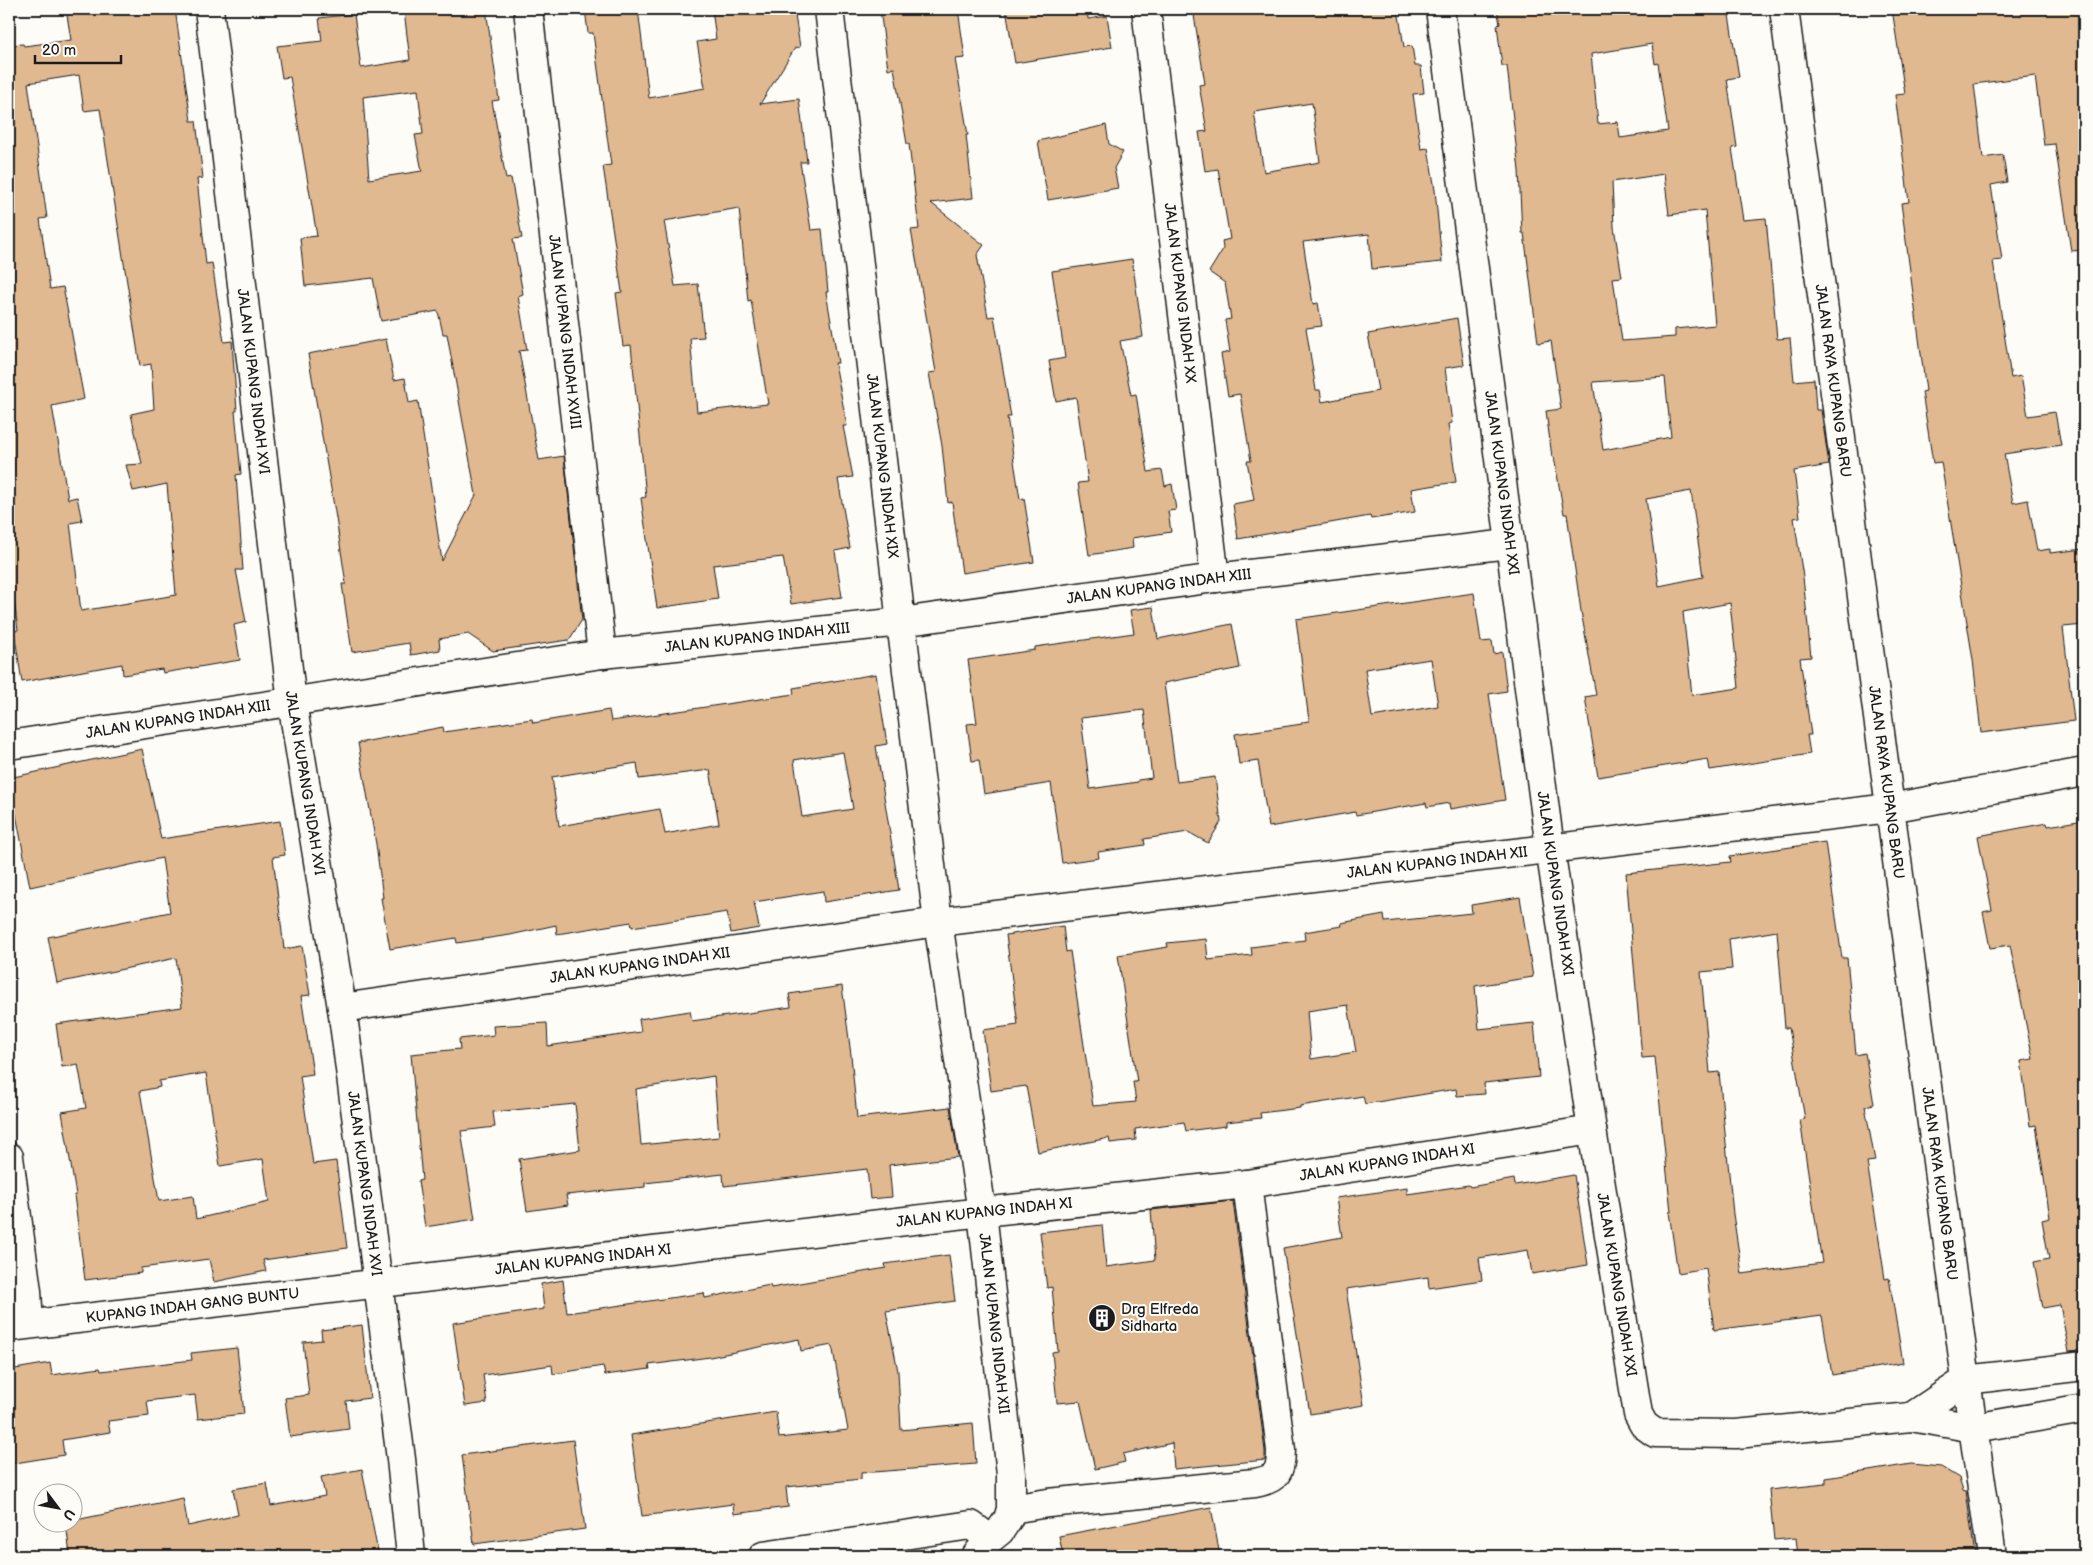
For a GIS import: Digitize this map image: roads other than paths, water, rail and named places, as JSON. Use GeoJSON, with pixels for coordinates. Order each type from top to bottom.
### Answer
{"type":"FeatureCollection","features":[{"type":"Feature","properties":{"kind":"street","name":"JALAN KUPANG INDAH XVI"},"geometry":{"type":"LineString","coordinates":[[209,9],[292,702],[342,1008],[401,1459],[411,1556]]}},
{"type":"Feature","properties":{"kind":"street","name":"JALAN KUPANG INDAH XVIII"},"geometry":{"type":"LineString","coordinates":[[528,9],[602,654]]}},
{"type":"Feature","properties":{"kind":"street","name":"JALAN KUPANG INDAH XIX"},"geometry":{"type":"LineString","coordinates":[[829,9],[938,922]]}},
{"type":"Feature","properties":{"kind":"street","name":"JALAN KUPANG INDAH XX"},"geometry":{"type":"LineString","coordinates":[[1146,9],[1215,578]]}},
{"type":"Feature","properties":{"kind":"street","name":"JALAN KUPANG INDAH XXI"},"geometry":{"type":"LineString","coordinates":[[1440,9],[1550,848],[1592,1130],[1638,1414],[1644,1425],[1655,1433],[1736,1434],[1911,1417],[1974,1428],[2084,1409]]}},
{"type":"Feature","properties":{"kind":"street","name":"JALAN RAYA KUPANG BARU"},"geometry":{"type":"LineString","coordinates":[[1784,9],[1966,1380],[1992,1556]]}},
{"type":"Feature","properties":{"kind":"street","name":"JALAN KUPANG INDAH XIII"},"geometry":{"type":"LineString","coordinates":[[9,745],[602,654],[901,622],[1215,578],[1509,544]]}},
{"type":"Feature","properties":{"kind":"street","name":"JALAN KUPANG INDAH XII"},"geometry":{"type":"LineString","coordinates":[[342,1008],[938,922],[1890,808],[2084,772]]}},
{"type":"Feature","properties":{"kind":"street","name":"JALAN KUPANG INDAH XII"},"geometry":{"type":"LineString","coordinates":[[938,922],[982,1212],[1011,1474],[1011,1509],[1008,1519],[1000,1531],[983,1548]]}},
{"type":"Feature","properties":{"kind":"street","name":"JALAN KUPANG INDAH XI"},"geometry":{"type":"LineString","coordinates":[[377,1283],[982,1212],[1247,1184],[1592,1130]]}},
{"type":"Feature","properties":{"kind":"street"},"geometry":{"type":"LineString","coordinates":[[9,1157],[27,1291],[19,1326]]}},
{"type":"Feature","properties":{"kind":"street"},"geometry":{"type":"LineString","coordinates":[[1011,1509],[1048,1503],[1255,1483],[1266,1481],[1280,1469],[1281,1450],[1247,1184]]}},
{"type":"Feature","properties":{"kind":"street","name":"KUPANG INDAH GANG BUNTU"},"geometry":{"type":"LineString","coordinates":[[19,1326],[377,1283]]}},
{"type":"Feature","properties":{"kind":"street"},"geometry":{"type":"LineString","coordinates":[[1911,1417],[1966,1380],[2084,1366]]}},
{"type":"Feature","properties":{"kind":"street"},"geometry":{"type":"LineString","coordinates":[[763,1556],[971,1525],[983,1548]]}},
{"type":"Feature","properties":{"kind":"place","name":"Drg Elfreda Sidharta"},"geometry":{"type":"Point","coordinates":[1102,1318]}}]}
